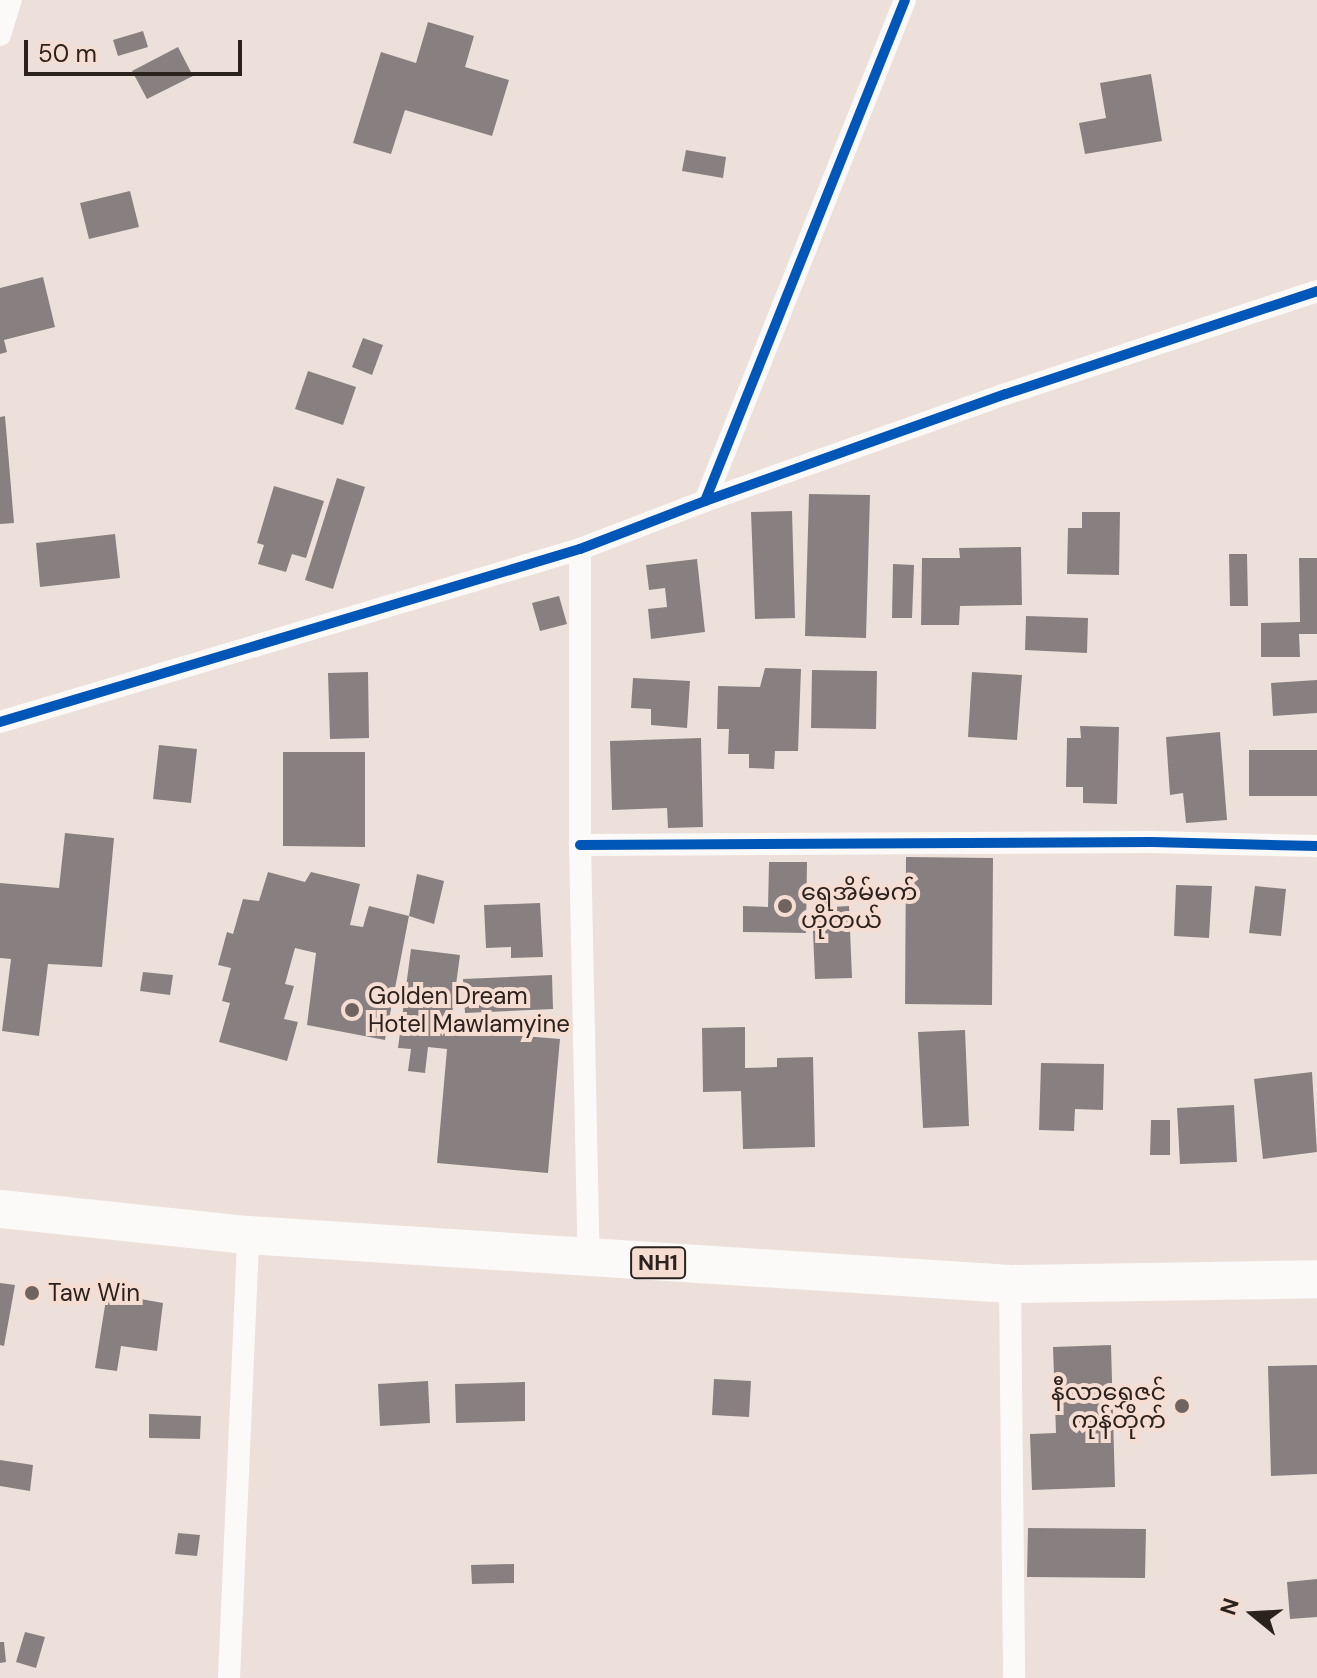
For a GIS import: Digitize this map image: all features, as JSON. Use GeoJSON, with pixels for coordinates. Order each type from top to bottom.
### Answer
{"type":"FeatureCollection","features":[{"type":"Feature","properties":{"kind":"highway","name":"NH1"},"geometry":{"type":"LineString","coordinates":[[0,1209],[248,1235],[1010,1284],[1317,1279]]}},
{"type":"Feature","properties":{"kind":"street"},"geometry":{"type":"LineString","coordinates":[[0,35],[11,0]]}},
{"type":"Feature","properties":{"kind":"street"},"geometry":{"type":"LineString","coordinates":[[705,501],[905,0]]}},
{"type":"Feature","properties":{"kind":"street"},"geometry":{"type":"LineString","coordinates":[[0,722],[580,549],[1006,394],[1317,291]]}},
{"type":"Feature","properties":{"kind":"street"},"geometry":{"type":"LineString","coordinates":[[580,549],[580,845],[589,1258]]}},
{"type":"Feature","properties":{"kind":"street"},"geometry":{"type":"LineString","coordinates":[[580,845],[1152,842],[1317,846]]}},
{"type":"Feature","properties":{"kind":"street"},"geometry":{"type":"LineString","coordinates":[[229,1678],[248,1235]]}},
{"type":"Feature","properties":{"kind":"street"},"geometry":{"type":"LineString","coordinates":[[1010,1284],[1014,1678]]}},
{"type":"Feature","properties":{"kind":"building"},"geometry":{"type":"Polygon","coordinates":[[[428,22],[474,36],[465,67],[509,80],[492,136],[405,110],[391,154],[353,143],[381,52],[416,63],[428,22]]]}},
{"type":"Feature","properties":{"kind":"building"},"geometry":{"type":"Polygon","coordinates":[[[143,31],[148,47],[118,56],[113,40],[143,31]]]}},
{"type":"Feature","properties":{"kind":"building"},"geometry":{"type":"Polygon","coordinates":[[[178,47],[193,76],[147,99],[132,71],[178,47]]]}},
{"type":"Feature","properties":{"kind":"building"},"geometry":{"type":"Polygon","coordinates":[[[1151,74],[1162,141],[1085,154],[1079,123],[1106,118],[1100,83],[1151,74]]]}},
{"type":"Feature","properties":{"kind":"building"},"geometry":{"type":"Polygon","coordinates":[[[686,150],[726,157],[723,178],[682,171],[686,150]]]}},
{"type":"Feature","properties":{"kind":"building"},"geometry":{"type":"Polygon","coordinates":[[[130,191],[139,227],[89,239],[80,203],[130,191]]]}},
{"type":"Feature","properties":{"kind":"building"},"geometry":{"type":"Polygon","coordinates":[[[43,277],[55,327],[4,340],[7,352],[0,354],[0,288],[43,277]]]}},
{"type":"Feature","properties":{"kind":"building"},"geometry":{"type":"Polygon","coordinates":[[[363,338],[383,345],[372,375],[352,367],[363,338]]]}},
{"type":"Feature","properties":{"kind":"building"},"geometry":{"type":"Polygon","coordinates":[[[308,371],[356,387],[343,425],[295,409],[308,371]]]}},
{"type":"Feature","properties":{"kind":"building"},"geometry":{"type":"Polygon","coordinates":[[[5,416],[14,523],[0,524],[0,417],[5,416]]]}},
{"type":"Feature","properties":{"kind":"building"},"geometry":{"type":"Polygon","coordinates":[[[337,478],[365,487],[333,589],[305,580],[337,478]]]}},
{"type":"Feature","properties":{"kind":"building"},"geometry":{"type":"Polygon","coordinates":[[[274,486],[324,501],[306,558],[292,554],[286,572],[258,564],[264,545],[257,543],[274,486]]]}},
{"type":"Feature","properties":{"kind":"building"},"geometry":{"type":"Polygon","coordinates":[[[809,494],[870,495],[866,638],[805,636],[809,494]]]}},
{"type":"Feature","properties":{"kind":"building"},"geometry":{"type":"Polygon","coordinates":[[[792,511],[795,618],[755,619],[751,512],[792,511]]]}},
{"type":"Feature","properties":{"kind":"building"},"geometry":{"type":"Polygon","coordinates":[[[1082,512],[1120,512],[1119,575],[1067,574],[1068,528],[1082,528],[1082,512]]]}},
{"type":"Feature","properties":{"kind":"building"},"geometry":{"type":"Polygon","coordinates":[[[115,534],[120,578],[40,587],[36,543],[115,534]]]}},
{"type":"Feature","properties":{"kind":"building"},"geometry":{"type":"Polygon","coordinates":[[[1021,547],[1022,605],[960,606],[959,625],[921,625],[922,558],[960,558],[959,548],[1021,547]]]}},
{"type":"Feature","properties":{"kind":"building"},"geometry":{"type":"Polygon","coordinates":[[[1229,554],[1247,554],[1248,606],[1230,606],[1229,554]]]}},
{"type":"Feature","properties":{"kind":"building"},"geometry":{"type":"Polygon","coordinates":[[[1299,558],[1317,558],[1317,634],[1299,634],[1300,657],[1261,657],[1261,623],[1300,622],[1299,558]]]}},
{"type":"Feature","properties":{"kind":"building"},"geometry":{"type":"Polygon","coordinates":[[[697,559],[705,632],[651,639],[648,609],[667,607],[665,588],[649,590],[646,565],[697,559]]]}},
{"type":"Feature","properties":{"kind":"building"},"geometry":{"type":"Polygon","coordinates":[[[893,564],[914,565],[912,618],[892,618],[893,564]]]}},
{"type":"Feature","properties":{"kind":"building"},"geometry":{"type":"Polygon","coordinates":[[[559,596],[567,624],[540,631],[532,603],[559,596]]]}},
{"type":"Feature","properties":{"kind":"building"},"geometry":{"type":"Polygon","coordinates":[[[1026,616],[1088,618],[1087,653],[1025,650],[1026,616]]]}},
{"type":"Feature","properties":{"kind":"building"},"geometry":{"type":"Polygon","coordinates":[[[765,668],[801,669],[798,751],[775,751],[774,769],[749,768],[749,754],[728,754],[729,729],[717,729],[718,686],[760,687],[765,668]]]}},
{"type":"Feature","properties":{"kind":"building"},"geometry":{"type":"Polygon","coordinates":[[[812,670],[877,671],[876,729],[811,728],[812,670]]]}},
{"type":"Feature","properties":{"kind":"building"},"geometry":{"type":"Polygon","coordinates":[[[368,672],[369,738],[330,739],[328,673],[368,672]]]}},
{"type":"Feature","properties":{"kind":"building"},"geometry":{"type":"Polygon","coordinates":[[[972,672],[1022,675],[1017,740],[968,737],[972,672]]]}},
{"type":"Feature","properties":{"kind":"building"},"geometry":{"type":"Polygon","coordinates":[[[633,678],[690,681],[687,728],[651,725],[651,709],[631,708],[633,678]]]}},
{"type":"Feature","properties":{"kind":"building"},"geometry":{"type":"Polygon","coordinates":[[[1317,680],[1317,713],[1273,716],[1271,683],[1317,680]]]}},
{"type":"Feature","properties":{"kind":"building"},"geometry":{"type":"Polygon","coordinates":[[[1080,726],[1119,727],[1117,804],[1083,803],[1083,787],[1066,787],[1067,738],[1081,738],[1080,726]]]}},
{"type":"Feature","properties":{"kind":"building"},"geometry":{"type":"Polygon","coordinates":[[[1220,732],[1227,820],[1186,823],[1183,793],[1170,795],[1166,737],[1220,732]]]}},
{"type":"Feature","properties":{"kind":"building"},"geometry":{"type":"Polygon","coordinates":[[[701,738],[703,827],[668,828],[667,808],[612,810],[610,741],[701,738]]]}},
{"type":"Feature","properties":{"kind":"building"},"geometry":{"type":"Polygon","coordinates":[[[159,745],[197,749],[191,803],[153,799],[159,745]]]}},
{"type":"Feature","properties":{"kind":"building"},"geometry":{"type":"Polygon","coordinates":[[[1249,750],[1317,750],[1317,796],[1249,796],[1249,750]]]}},
{"type":"Feature","properties":{"kind":"building"},"geometry":{"type":"Polygon","coordinates":[[[283,752],[365,752],[365,847],[283,846],[283,752]]]}},
{"type":"Feature","properties":{"kind":"building"},"geometry":{"type":"Polygon","coordinates":[[[65,833],[114,838],[102,967],[48,964],[39,1036],[2,1031],[11,959],[0,958],[0,883],[59,888],[65,833]]]}},
{"type":"Feature","properties":{"kind":"building"},"geometry":{"type":"Polygon","coordinates":[[[906,857],[993,858],[992,1005],[905,1004],[906,857]]]}},
{"type":"Feature","properties":{"kind":"building"},"geometry":{"type":"Polygon","coordinates":[[[769,862],[807,862],[806,933],[743,932],[743,906],[768,907],[769,862]]]}},
{"type":"Feature","properties":{"kind":"building"},"geometry":{"type":"Polygon","coordinates":[[[268,872],[305,882],[311,872],[360,884],[350,925],[363,927],[369,906],[409,916],[385,1040],[307,1025],[316,953],[295,948],[285,984],[294,986],[284,1019],[298,1022],[287,1061],[219,1042],[230,1003],[222,1001],[231,968],[218,965],[227,932],[233,934],[243,899],[259,901],[268,872]]]}},
{"type":"Feature","properties":{"kind":"building"},"geometry":{"type":"Polygon","coordinates":[[[417,874],[444,881],[434,924],[409,916],[417,874]]]}},
{"type":"Feature","properties":{"kind":"building"},"geometry":{"type":"Polygon","coordinates":[[[1176,885],[1212,886],[1209,938],[1174,936],[1176,885]]]}},
{"type":"Feature","properties":{"kind":"building"},"geometry":{"type":"Polygon","coordinates":[[[1255,886],[1286,889],[1281,936],[1249,933],[1255,886]]]}},
{"type":"Feature","properties":{"kind":"building"},"geometry":{"type":"Polygon","coordinates":[[[540,903],[543,957],[511,958],[511,947],[486,948],[484,905],[540,903]]]}},
{"type":"Feature","properties":{"kind":"building"},"geometry":{"type":"Polygon","coordinates":[[[849,906],[852,978],[815,979],[812,908],[849,906]]]}},
{"type":"Feature","properties":{"kind":"building"},"geometry":{"type":"Polygon","coordinates":[[[411,949],[460,955],[450,1030],[560,1039],[548,1173],[437,1163],[447,1049],[428,1047],[425,1073],[408,1071],[411,1049],[398,1048],[411,949]]]}},
{"type":"Feature","properties":{"kind":"building"},"geometry":{"type":"Polygon","coordinates":[[[143,972],[173,975],[170,995],[140,991],[143,972]]]}},
{"type":"Feature","properties":{"kind":"building"},"geometry":{"type":"Polygon","coordinates":[[[552,975],[553,1009],[465,1013],[463,979],[552,975]]]}},
{"type":"Feature","properties":{"kind":"building"},"geometry":{"type":"Polygon","coordinates":[[[745,1027],[745,1068],[777,1067],[777,1058],[813,1057],[815,1147],[743,1149],[741,1091],[703,1092],[702,1028],[745,1027]]]}},
{"type":"Feature","properties":{"kind":"building"},"geometry":{"type":"Polygon","coordinates":[[[965,1030],[969,1126],[923,1128],[918,1032],[965,1030]]]}},
{"type":"Feature","properties":{"kind":"building"},"geometry":{"type":"Polygon","coordinates":[[[1041,1063],[1104,1064],[1103,1110],[1075,1109],[1074,1131],[1039,1130],[1041,1063]]]}},
{"type":"Feature","properties":{"kind":"building"},"geometry":{"type":"Polygon","coordinates":[[[1312,1072],[1317,1152],[1263,1159],[1254,1079],[1312,1072]]]}},
{"type":"Feature","properties":{"kind":"building"},"geometry":{"type":"Polygon","coordinates":[[[1234,1105],[1237,1162],[1180,1164],[1177,1108],[1234,1105]]]}},
{"type":"Feature","properties":{"kind":"building"},"geometry":{"type":"Polygon","coordinates":[[[1151,1120],[1170,1120],[1170,1155],[1150,1155],[1151,1120]]]}},
{"type":"Feature","properties":{"kind":"building"},"geometry":{"type":"Polygon","coordinates":[[[0,1283],[15,1285],[4,1346],[0,1345],[0,1283]]]}},
{"type":"Feature","properties":{"kind":"building"},"geometry":{"type":"Polygon","coordinates":[[[107,1293],[163,1303],[157,1351],[121,1346],[117,1371],[95,1368],[107,1293]]]}},
{"type":"Feature","properties":{"kind":"building"},"geometry":{"type":"Polygon","coordinates":[[[1111,1345],[1115,1487],[1032,1490],[1030,1434],[1056,1433],[1053,1347],[1111,1345]]]}},
{"type":"Feature","properties":{"kind":"building"},"geometry":{"type":"Polygon","coordinates":[[[1317,1365],[1317,1474],[1271,1476],[1268,1366],[1317,1365]]]}},
{"type":"Feature","properties":{"kind":"building"},"geometry":{"type":"Polygon","coordinates":[[[714,1379],[751,1381],[749,1417],[712,1415],[714,1379]]]}},
{"type":"Feature","properties":{"kind":"building"},"geometry":{"type":"Polygon","coordinates":[[[428,1381],[430,1423],[380,1426],[378,1384],[428,1381]]]}},
{"type":"Feature","properties":{"kind":"building"},"geometry":{"type":"Polygon","coordinates":[[[525,1382],[525,1421],[456,1423],[455,1384],[525,1382]]]}},
{"type":"Feature","properties":{"kind":"building"},"geometry":{"type":"Polygon","coordinates":[[[149,1414],[201,1416],[200,1439],[149,1438],[149,1414]]]}},
{"type":"Feature","properties":{"kind":"building"},"geometry":{"type":"Polygon","coordinates":[[[0,1460],[33,1465],[30,1491],[0,1486],[0,1460]]]}},
{"type":"Feature","properties":{"kind":"building"},"geometry":{"type":"Polygon","coordinates":[[[1028,1528],[1146,1529],[1145,1578],[1027,1577],[1028,1528]]]}},
{"type":"Feature","properties":{"kind":"building"},"geometry":{"type":"Polygon","coordinates":[[[178,1533],[200,1535],[197,1556],[175,1554],[178,1533]]]}},
{"type":"Feature","properties":{"kind":"building"},"geometry":{"type":"Polygon","coordinates":[[[514,1564],[514,1583],[472,1584],[471,1565],[514,1564]]]}},
{"type":"Feature","properties":{"kind":"building"},"geometry":{"type":"Polygon","coordinates":[[[1317,1579],[1317,1617],[1290,1619],[1287,1582],[1317,1579]]]}},
{"type":"Feature","properties":{"kind":"building"},"geometry":{"type":"Polygon","coordinates":[[[25,1632],[45,1637],[36,1668],[16,1662],[25,1632]]]}},
{"type":"Feature","properties":{"kind":"building"},"geometry":{"type":"Polygon","coordinates":[[[0,1642],[4,1642],[6,1662],[0,1663],[0,1642]]]}},
{"type":"Feature","properties":{"kind":"cycle path"},"geometry":{"type":"LineString","coordinates":[[705,501],[905,0]]}},
{"type":"Feature","properties":{"kind":"cycle path"},"geometry":{"type":"LineString","coordinates":[[0,722],[580,549],[1006,394],[1317,291]]}},
{"type":"Feature","properties":{"kind":"cycle path"},"geometry":{"type":"LineString","coordinates":[[580,845],[1152,842],[1317,846]]}},
{"type":"Feature","properties":{"kind":"place","name":"ရွှေအိမ်မက် ဟိုတယ်"},"geometry":{"type":"Point","coordinates":[785,906]}},
{"type":"Feature","properties":{"kind":"place","name":"Golden Dream Hotel Mawlamyine"},"geometry":{"type":"Point","coordinates":[352,1010]}},
{"type":"Feature","properties":{"kind":"place","name":"Taw Win"},"geometry":{"type":"Point","coordinates":[32,1293]}},
{"type":"Feature","properties":{"kind":"place","name":"နီလာရွှေဇင် ကုန်တိုက်"},"geometry":{"type":"Point","coordinates":[1182,1406]}}]}
